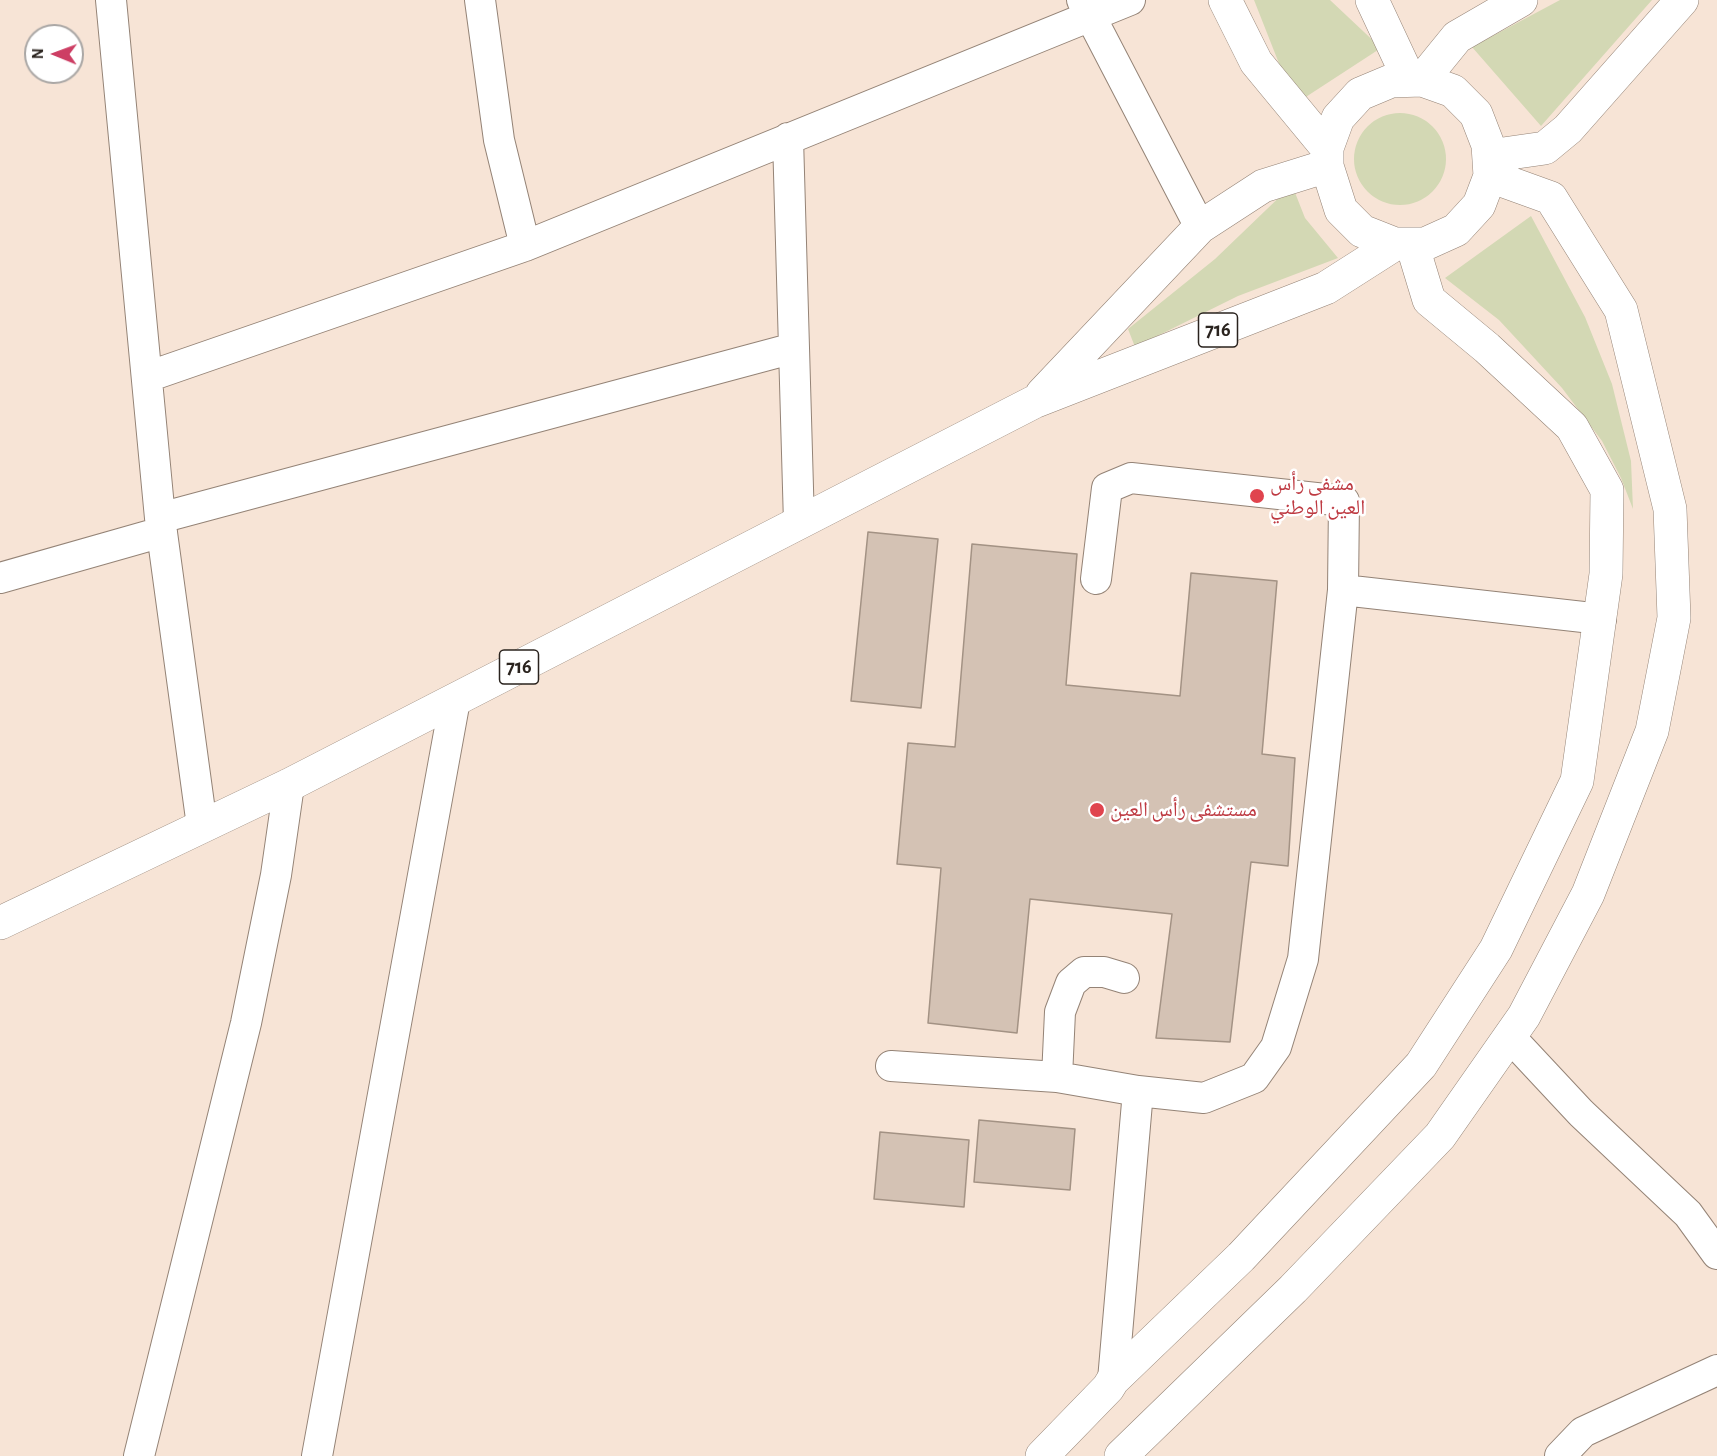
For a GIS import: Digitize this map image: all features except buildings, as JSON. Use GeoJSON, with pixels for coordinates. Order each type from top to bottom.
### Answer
{"type":"FeatureCollection","features":[{"type":"Feature","properties":{"kind":"main road"},"geometry":{"type":"LineString","coordinates":[[1225,0],[1256,62],[1327,157],[1341,210],[1362,231],[1403,244],[1425,244],[1456,230],[1479,205],[1490,166],[1488,145],[1476,114],[1453,91],[1416,80],[1391,81],[1360,94],[1338,118],[1327,157]]}},
{"type":"Feature","properties":{"kind":"main road"},"geometry":{"type":"LineString","coordinates":[[1372,0],[1416,80]]}},
{"type":"Feature","properties":{"kind":"main road"},"geometry":{"type":"LineString","coordinates":[[1416,80],[1457,37],[1521,0]]}},
{"type":"Feature","properties":{"kind":"main road"},"geometry":{"type":"LineString","coordinates":[[1490,166],[1545,148],[1568,129],[1682,0]]}},
{"type":"Feature","properties":{"kind":"main road","name":"716"},"geometry":{"type":"LineString","coordinates":[[1034,402],[1200,227],[1263,186],[1327,157]]}},
{"type":"Feature","properties":{"kind":"main road"},"geometry":{"type":"LineString","coordinates":[[1121,1456],[1293,1289],[1440,1136],[1524,1016],[1588,894],[1652,731],[1674,618],[1670,509],[1621,310],[1551,198],[1490,166]]}},
{"type":"Feature","properties":{"kind":"main road"},"geometry":{"type":"LineString","coordinates":[[1042,1456],[1108,1388],[1113,1380],[1241,1257],[1414,1074],[1496,949],[1577,781],[1606,574],[1607,490],[1572,427],[1486,348],[1429,300],[1403,244]]}},
{"type":"Feature","properties":{"kind":"main road","name":"716"},"geometry":{"type":"LineString","coordinates":[[0,923],[289,785],[1034,402],[1326,288],[1403,244]]}},
{"type":"Feature","properties":{"kind":"street"},"geometry":{"type":"LineString","coordinates":[[115,0],[161,525],[202,826]]}},
{"type":"Feature","properties":{"kind":"street"},"geometry":{"type":"LineString","coordinates":[[480,0],[499,140],[525,246]]}},
{"type":"Feature","properties":{"kind":"street"},"geometry":{"type":"LineString","coordinates":[[147,377],[525,246],[788,138],[1087,8],[1130,0]]}},
{"type":"Feature","properties":{"kind":"street"},"geometry":{"type":"LineString","coordinates":[[1087,8],[1200,227]]}},
{"type":"Feature","properties":{"kind":"street"},"geometry":{"type":"LineString","coordinates":[[788,138],[799,523]]}},
{"type":"Feature","properties":{"kind":"street"},"geometry":{"type":"LineString","coordinates":[[0,578],[161,525],[794,348]]}},
{"type":"Feature","properties":{"kind":"street"},"geometry":{"type":"LineString","coordinates":[[891,1066],[1057,1077],[1138,1091],[1204,1098],[1254,1078],[1276,1047],[1303,959],[1343,590],[1344,501],[1131,478],[1107,488],[1096,579]]}},
{"type":"Feature","properties":{"kind":"street"},"geometry":{"type":"LineString","coordinates":[[1343,590],[1601,619]]}},
{"type":"Feature","properties":{"kind":"street"},"geometry":{"type":"LineString","coordinates":[[317,1456],[455,700]]}},
{"type":"Feature","properties":{"kind":"street"},"geometry":{"type":"LineString","coordinates":[[139,1456],[246,1023],[276,875],[289,785]]}},
{"type":"Feature","properties":{"kind":"street"},"geometry":{"type":"LineString","coordinates":[[1057,1077],[1060,1012],[1071,984],[1084,972],[1104,972],[1124,978]]}},
{"type":"Feature","properties":{"kind":"street"},"geometry":{"type":"LineString","coordinates":[[1510,1037],[1581,1113],[1688,1214],[1717,1254]]}},
{"type":"Feature","properties":{"kind":"street"},"geometry":{"type":"LineString","coordinates":[[1113,1380],[1138,1091]]}},
{"type":"Feature","properties":{"kind":"street"},"geometry":{"type":"LineString","coordinates":[[1560,1456],[1583,1432],[1717,1370]]}},
{"type":"Feature","properties":{"kind":"green space"},"geometry":{"type":"Polygon","coordinates":[[[1254,0],[1330,0],[1381,48],[1295,104],[1254,0]]]}},
{"type":"Feature","properties":{"kind":"green space"},"geometry":{"type":"Polygon","coordinates":[[[1560,0],[1652,0],[1541,126],[1472,47],[1560,0]]]}},
{"type":"Feature","properties":{"kind":"green space"},"geometry":{"type":"Polygon","coordinates":[[[1400,113],[1426,121],[1438,133],[1446,159],[1438,185],[1426,197],[1400,205],[1374,197],[1362,185],[1354,159],[1362,133],[1374,121],[1400,113]]]}},
{"type":"Feature","properties":{"kind":"green space"},"geometry":{"type":"Polygon","coordinates":[[[1292,185],[1305,218],[1338,258],[1238,296],[1135,347],[1128,329],[1215,259],[1292,185]]]}},
{"type":"Feature","properties":{"kind":"green space"},"geometry":{"type":"Polygon","coordinates":[[[1531,216],[1585,317],[1612,384],[1631,461],[1633,509],[1621,478],[1602,441],[1562,388],[1499,320],[1445,278],[1531,216]]]}},
{"type":"Feature","properties":{"kind":"place","name":"مشفى رأس العين الوطني"},"geometry":{"type":"Point","coordinates":[1257,496]}},
{"type":"Feature","properties":{"kind":"place","name":"مستشفى رأس العين"},"geometry":{"type":"Point","coordinates":[1097,810]}}]}
